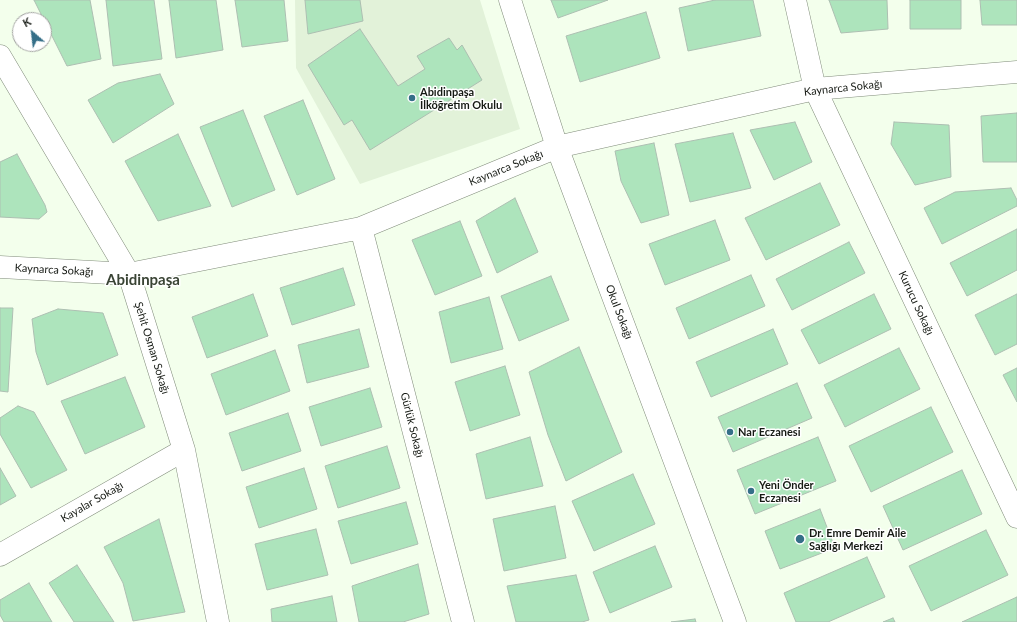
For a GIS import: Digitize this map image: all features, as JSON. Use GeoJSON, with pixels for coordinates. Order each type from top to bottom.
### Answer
{"type":"FeatureCollection","features":[{"type":"Feature","properties":{"kind":"street","name":"Okul Sokağı"},"geometry":{"type":"LineString","coordinates":[[510,0],[557,147],[735,622]]}},
{"type":"Feature","properties":{"kind":"street","name":"Kurucu Sokağı"},"geometry":{"type":"LineString","coordinates":[[794,0],[815,89],[1017,517]]}},
{"type":"Feature","properties":{"kind":"street","name":"Şehit Osman Sokağı"},"geometry":{"type":"LineString","coordinates":[[0,56],[129,274],[184,450],[218,622]]}},
{"type":"Feature","properties":{"kind":"street","name":"Kaynarca Sokağı"},"geometry":{"type":"LineString","coordinates":[[0,267],[129,274],[361,228],[557,147],[815,89],[1017,72]]}},
{"type":"Feature","properties":{"kind":"street","name":"Gürlük Sokağı"},"geometry":{"type":"LineString","coordinates":[[361,228],[463,622]]}},
{"type":"Feature","properties":{"kind":"street","name":"Kayalar Sokağı"},"geometry":{"type":"LineString","coordinates":[[0,555],[184,450]]}},
{"type":"Feature","properties":{"kind":"shaded area","name":"Abidinpaşa İlköğretim Okulu"},"geometry":{"type":"Polygon","coordinates":[[[295,0],[480,0],[520,129],[360,184],[296,68],[295,0]]]}},
{"type":"Feature","properties":{"kind":"building"},"geometry":{"type":"Polygon","coordinates":[[[34,0],[90,0],[101,59],[67,66],[52,36],[52,12],[40,12],[34,0]]]}},
{"type":"Feature","properties":{"kind":"building"},"geometry":{"type":"Polygon","coordinates":[[[106,0],[154,0],[162,59],[113,66],[106,0]]]}},
{"type":"Feature","properties":{"kind":"building"},"geometry":{"type":"Polygon","coordinates":[[[169,0],[216,0],[223,50],[176,58],[169,0]]]}},
{"type":"Feature","properties":{"kind":"building"},"geometry":{"type":"Polygon","coordinates":[[[235,0],[284,0],[288,41],[242,47],[235,0]]]}},
{"type":"Feature","properties":{"kind":"building"},"geometry":{"type":"Polygon","coordinates":[[[305,0],[360,0],[363,21],[308,34],[305,0]]]}},
{"type":"Feature","properties":{"kind":"building"},"geometry":{"type":"Polygon","coordinates":[[[551,0],[608,0],[558,18],[551,0]]]}},
{"type":"Feature","properties":{"kind":"building"},"geometry":{"type":"Polygon","coordinates":[[[715,0],[753,0],[761,36],[688,51],[679,8],[715,0]]]}},
{"type":"Feature","properties":{"kind":"building"},"geometry":{"type":"Polygon","coordinates":[[[829,0],[887,0],[888,29],[841,33],[829,0]]]}},
{"type":"Feature","properties":{"kind":"building"},"geometry":{"type":"Polygon","coordinates":[[[910,0],[961,0],[961,29],[910,29],[910,0]]]}},
{"type":"Feature","properties":{"kind":"building"},"geometry":{"type":"Polygon","coordinates":[[[980,0],[1017,0],[1017,25],[982,25],[980,0]]]}},
{"type":"Feature","properties":{"kind":"building"},"geometry":{"type":"Polygon","coordinates":[[[646,12],[660,58],[580,82],[566,36],[646,12]]]}},
{"type":"Feature","properties":{"kind":"building"},"geometry":{"type":"Polygon","coordinates":[[[360,29],[398,86],[425,69],[417,56],[449,38],[457,50],[462,45],[482,80],[370,150],[352,120],[344,125],[308,65],[360,29]]]}},
{"type":"Feature","properties":{"kind":"building"},"geometry":{"type":"Polygon","coordinates":[[[160,74],[174,104],[113,143],[88,100],[118,83],[160,74]]]}},
{"type":"Feature","properties":{"kind":"building"},"geometry":{"type":"Polygon","coordinates":[[[303,100],[335,179],[297,195],[264,116],[303,100]]]}},
{"type":"Feature","properties":{"kind":"building"},"geometry":{"type":"Polygon","coordinates":[[[243,110],[275,190],[232,207],[200,127],[243,110]]]}},
{"type":"Feature","properties":{"kind":"building"},"geometry":{"type":"Polygon","coordinates":[[[1017,113],[1017,162],[983,162],[981,116],[1017,113]]]}},
{"type":"Feature","properties":{"kind":"building"},"geometry":{"type":"Polygon","coordinates":[[[795,122],[812,162],[774,180],[750,130],[795,122]]]}},
{"type":"Feature","properties":{"kind":"building"},"geometry":{"type":"Polygon","coordinates":[[[894,122],[949,125],[951,177],[915,185],[891,144],[894,122]]]}},
{"type":"Feature","properties":{"kind":"building"},"geometry":{"type":"Polygon","coordinates":[[[733,133],[751,188],[690,202],[675,144],[733,133]]]}},
{"type":"Feature","properties":{"kind":"building"},"geometry":{"type":"Polygon","coordinates":[[[178,134],[211,206],[158,221],[125,161],[178,134]]]}},
{"type":"Feature","properties":{"kind":"building"},"geometry":{"type":"Polygon","coordinates":[[[654,143],[669,215],[641,223],[621,181],[615,151],[654,143]]]}},
{"type":"Feature","properties":{"kind":"building"},"geometry":{"type":"Polygon","coordinates":[[[17,154],[45,205],[47,212],[39,219],[0,217],[0,162],[17,154]]]}},
{"type":"Feature","properties":{"kind":"building"},"geometry":{"type":"Polygon","coordinates":[[[820,183],[840,225],[766,260],[745,218],[820,183]]]}},
{"type":"Feature","properties":{"kind":"building"},"geometry":{"type":"Polygon","coordinates":[[[1011,188],[1017,200],[1017,206],[942,244],[924,208],[955,192],[1011,188]]]}},
{"type":"Feature","properties":{"kind":"building"},"geometry":{"type":"Polygon","coordinates":[[[515,198],[538,252],[497,273],[476,221],[515,198]]]}},
{"type":"Feature","properties":{"kind":"building"},"geometry":{"type":"Polygon","coordinates":[[[715,220],[730,260],[665,285],[649,244],[715,220]]]}},
{"type":"Feature","properties":{"kind":"building"},"geometry":{"type":"Polygon","coordinates":[[[460,221],[482,276],[435,295],[412,240],[460,221]]]}},
{"type":"Feature","properties":{"kind":"building"},"geometry":{"type":"Polygon","coordinates":[[[1017,229],[1017,270],[967,296],[950,263],[1017,229]]]}},
{"type":"Feature","properties":{"kind":"building"},"geometry":{"type":"Polygon","coordinates":[[[849,242],[865,273],[792,310],[776,279],[849,242]]]}},
{"type":"Feature","properties":{"kind":"building"},"geometry":{"type":"Polygon","coordinates":[[[343,268],[355,305],[292,325],[280,288],[343,268]]]}},
{"type":"Feature","properties":{"kind":"building"},"geometry":{"type":"Polygon","coordinates":[[[751,275],[765,306],[689,339],[676,308],[751,275]]]}},
{"type":"Feature","properties":{"kind":"building"},"geometry":{"type":"Polygon","coordinates":[[[551,276],[569,320],[519,341],[501,296],[551,276]]]}},
{"type":"Feature","properties":{"kind":"building"},"geometry":{"type":"Polygon","coordinates":[[[253,294],[268,336],[207,358],[192,317],[253,294]]]}},
{"type":"Feature","properties":{"kind":"building"},"geometry":{"type":"Polygon","coordinates":[[[874,294],[891,329],[819,364],[801,330],[874,294]]]}},
{"type":"Feature","properties":{"kind":"building"},"geometry":{"type":"Polygon","coordinates":[[[1017,294],[1017,344],[995,355],[975,315],[1017,294]]]}},
{"type":"Feature","properties":{"kind":"building"},"geometry":{"type":"Polygon","coordinates":[[[489,297],[503,349],[451,363],[439,312],[489,297]]]}},
{"type":"Feature","properties":{"kind":"building"},"geometry":{"type":"Polygon","coordinates":[[[0,308],[13,308],[8,392],[0,391],[0,308]]]}},
{"type":"Feature","properties":{"kind":"building"},"geometry":{"type":"Polygon","coordinates":[[[58,309],[103,313],[118,355],[47,385],[36,352],[32,319],[58,309]]]}},
{"type":"Feature","properties":{"kind":"building"},"geometry":{"type":"Polygon","coordinates":[[[359,329],[369,367],[307,383],[298,345],[359,329]]]}},
{"type":"Feature","properties":{"kind":"building"},"geometry":{"type":"Polygon","coordinates":[[[773,329],[788,364],[711,397],[696,362],[773,329]]]}},
{"type":"Feature","properties":{"kind":"building"},"geometry":{"type":"Polygon","coordinates":[[[579,347],[622,452],[566,481],[548,435],[529,372],[579,347]]]}},
{"type":"Feature","properties":{"kind":"building"},"geometry":{"type":"Polygon","coordinates":[[[899,348],[920,389],[845,427],[824,385],[899,348]]]}},
{"type":"Feature","properties":{"kind":"building"},"geometry":{"type":"Polygon","coordinates":[[[275,350],[290,391],[226,415],[211,374],[275,350]]]}},
{"type":"Feature","properties":{"kind":"building"},"geometry":{"type":"Polygon","coordinates":[[[505,366],[520,415],[470,431],[455,382],[505,366]]]}},
{"type":"Feature","properties":{"kind":"building"},"geometry":{"type":"Polygon","coordinates":[[[1017,368],[1017,402],[1003,375],[1017,368]]]}},
{"type":"Feature","properties":{"kind":"building"},"geometry":{"type":"Polygon","coordinates":[[[125,377],[145,427],[85,454],[61,401],[125,377]]]}},
{"type":"Feature","properties":{"kind":"building"},"geometry":{"type":"Polygon","coordinates":[[[797,383],[812,418],[733,452],[718,417],[797,383]]]}},
{"type":"Feature","properties":{"kind":"building"},"geometry":{"type":"Polygon","coordinates":[[[370,388],[382,427],[321,446],[309,407],[370,388]]]}},
{"type":"Feature","properties":{"kind":"building"},"geometry":{"type":"Polygon","coordinates":[[[18,406],[34,412],[67,470],[31,488],[0,434],[0,418],[18,406]]]}},
{"type":"Feature","properties":{"kind":"building"},"geometry":{"type":"Polygon","coordinates":[[[931,407],[953,452],[871,492],[849,446],[931,407]]]}},
{"type":"Feature","properties":{"kind":"building"},"geometry":{"type":"Polygon","coordinates":[[[288,413],[301,451],[242,471],[229,433],[288,413]]]}},
{"type":"Feature","properties":{"kind":"building"},"geometry":{"type":"Polygon","coordinates":[[[530,437],[543,486],[486,499],[476,454],[530,437]]]}},
{"type":"Feature","properties":{"kind":"building"},"geometry":{"type":"Polygon","coordinates":[[[818,437],[836,481],[755,514],[737,470],[818,437]]]}},
{"type":"Feature","properties":{"kind":"building"},"geometry":{"type":"Polygon","coordinates":[[[387,446],[400,488],[338,508],[325,466],[387,446]]]}},
{"type":"Feature","properties":{"kind":"building"},"geometry":{"type":"Polygon","coordinates":[[[0,468],[16,496],[0,505],[0,468]]]}},
{"type":"Feature","properties":{"kind":"building"},"geometry":{"type":"Polygon","coordinates":[[[304,468],[317,509],[259,528],[246,487],[304,468]]]}},
{"type":"Feature","properties":{"kind":"building"},"geometry":{"type":"Polygon","coordinates":[[[962,470],[982,514],[903,550],[883,506],[962,470]]]}},
{"type":"Feature","properties":{"kind":"building"},"geometry":{"type":"Polygon","coordinates":[[[633,474],[655,524],[594,551],[572,501],[633,474]]]}},
{"type":"Feature","properties":{"kind":"building"},"geometry":{"type":"Polygon","coordinates":[[[406,502],[418,544],[351,564],[338,521],[406,502]]]}},
{"type":"Feature","properties":{"kind":"building"},"geometry":{"type":"Polygon","coordinates":[[[555,506],[566,558],[504,571],[493,519],[555,506]]]}},
{"type":"Feature","properties":{"kind":"building","name":"Dr. Emre Demir Aile Sağlığı Merkezi"},"geometry":{"type":"Polygon","coordinates":[[[820,509],[835,548],[780,569],[765,531],[820,509]]]}},
{"type":"Feature","properties":{"kind":"building"},"geometry":{"type":"Polygon","coordinates":[[[159,519],[185,612],[133,621],[123,583],[104,547],[159,519]]]}},
{"type":"Feature","properties":{"kind":"building"},"geometry":{"type":"Polygon","coordinates":[[[316,529],[328,575],[267,590],[255,544],[316,529]]]}},
{"type":"Feature","properties":{"kind":"building"},"geometry":{"type":"Polygon","coordinates":[[[986,530],[1008,575],[931,611],[909,566],[986,530]]]}},
{"type":"Feature","properties":{"kind":"building"},"geometry":{"type":"Polygon","coordinates":[[[655,546],[672,587],[610,613],[593,572],[655,546]]]}},
{"type":"Feature","properties":{"kind":"building"},"geometry":{"type":"Polygon","coordinates":[[[867,557],[885,597],[828,622],[796,622],[784,593],[867,557]]]}},
{"type":"Feature","properties":{"kind":"building"},"geometry":{"type":"Polygon","coordinates":[[[418,564],[429,614],[403,622],[359,622],[352,586],[418,564]]]}},
{"type":"Feature","properties":{"kind":"building"},"geometry":{"type":"Polygon","coordinates":[[[77,565],[114,622],[74,622],[49,583],[77,565]]]}},
{"type":"Feature","properties":{"kind":"building"},"geometry":{"type":"Polygon","coordinates":[[[576,575],[589,620],[582,622],[516,622],[507,586],[576,575]]]}},
{"type":"Feature","properties":{"kind":"building"},"geometry":{"type":"Polygon","coordinates":[[[29,583],[52,622],[4,622],[0,615],[0,600],[29,583]]]}},
{"type":"Feature","properties":{"kind":"building"},"geometry":{"type":"Polygon","coordinates":[[[332,596],[337,622],[272,622],[271,609],[332,596]]]}},
{"type":"Feature","properties":{"kind":"building"},"geometry":{"type":"Polygon","coordinates":[[[1017,597],[1017,622],[962,622],[1017,597]]]}},
{"type":"Feature","properties":{"kind":"building"},"geometry":{"type":"Polygon","coordinates":[[[893,618],[895,622],[883,622],[893,618]]]}},
{"type":"Feature","properties":{"kind":"building"},"geometry":{"type":"Polygon","coordinates":[[[695,619],[696,622],[671,622],[695,619]]]}},
{"type":"Feature","properties":{"kind":"place","name":"Abidinpaşa İlköğretim Okulu"},"geometry":{"type":"Point","coordinates":[412,98]}},
{"type":"Feature","properties":{"kind":"place","name":"Nar Eczanesi"},"geometry":{"type":"Point","coordinates":[730,432]}},
{"type":"Feature","properties":{"kind":"place","name":"Yeni Önder Eczanesi"},"geometry":{"type":"Point","coordinates":[751,491]}},
{"type":"Feature","properties":{"kind":"place","name":"Dr. Emre Demir Aile Sağlığı Merkezi"},"geometry":{"type":"Point","coordinates":[800,539]}},
{"type":"Feature","properties":{"kind":"district","name":"Abidinpaşa"},"geometry":{"type":"Point","coordinates":[143,280]}}]}
